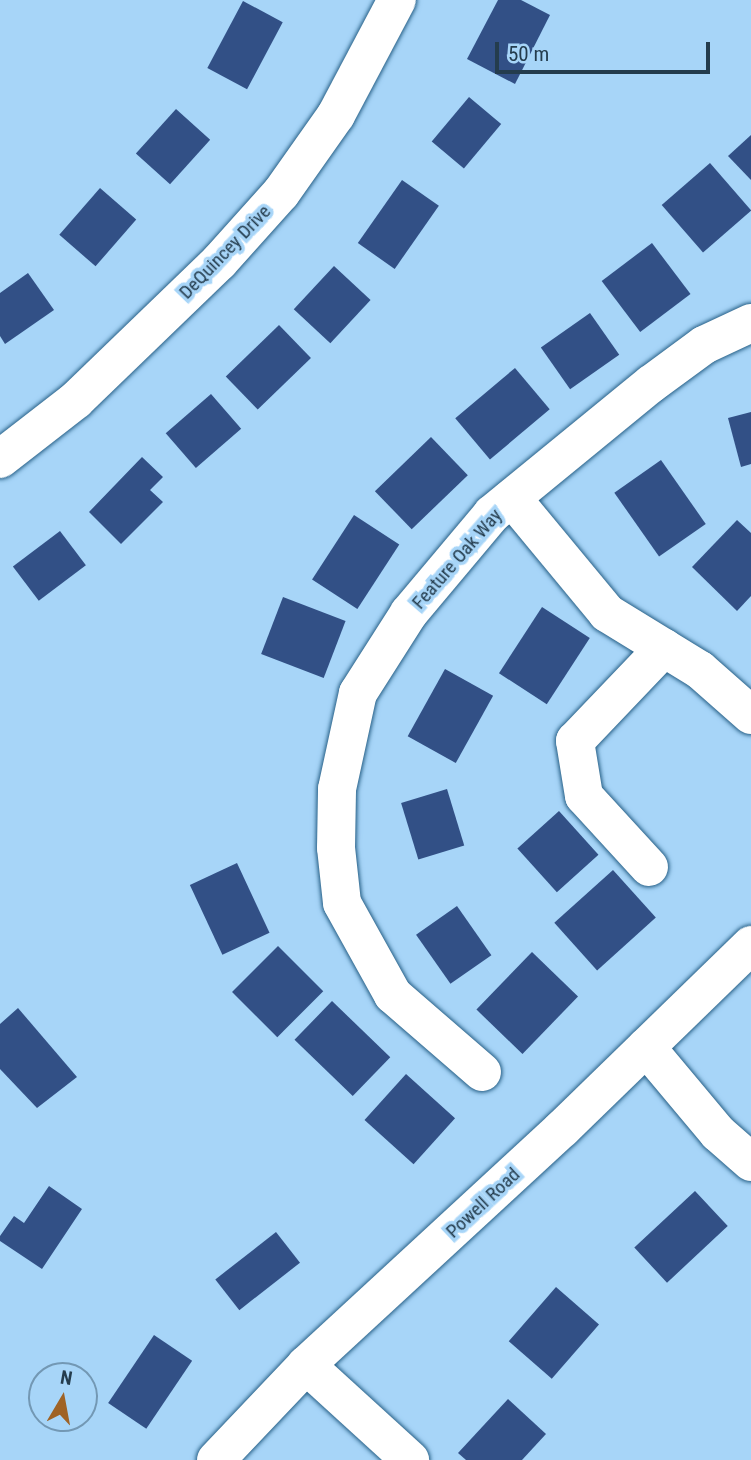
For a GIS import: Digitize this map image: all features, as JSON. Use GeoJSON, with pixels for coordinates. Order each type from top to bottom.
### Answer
{"type":"FeatureCollection","features":[{"type":"Feature","properties":{"kind":"street","name":"DeQuincey Drive"},"geometry":{"type":"LineString","coordinates":[[0,459],[76,400],[219,262],[281,193],[336,115],[397,0]]}},
{"type":"Feature","properties":{"kind":"street","name":"Feature Oak Way"},"geometry":{"type":"LineString","coordinates":[[482,1072],[393,995],[342,903],[336,848],[338,789],[358,693],[410,613],[492,514],[704,345],[751,323]]}},
{"type":"Feature","properties":{"kind":"street"},"geometry":{"type":"LineString","coordinates":[[512,498],[607,613],[700,670],[751,715]]}},
{"type":"Feature","properties":{"kind":"street"},"geometry":{"type":"LineString","coordinates":[[649,867],[584,796],[575,741],[664,648]]}},
{"type":"Feature","properties":{"kind":"street","name":"Powell Road"},"geometry":{"type":"LineString","coordinates":[[216,1460],[306,1365],[646,1047],[751,945]]}},
{"type":"Feature","properties":{"kind":"street"},"geometry":{"type":"LineString","coordinates":[[646,1047],[718,1133],[751,1162]]}},
{"type":"Feature","properties":{"kind":"street"},"geometry":{"type":"LineString","coordinates":[[306,1365],[410,1460]]}},
{"type":"Feature","properties":{"kind":"building"},"geometry":{"type":"Polygon","coordinates":[[[498,0],[521,0],[550,15],[515,84],[467,59],[498,0]]]}},
{"type":"Feature","properties":{"kind":"building"},"geometry":{"type":"Polygon","coordinates":[[[243,1],[283,22],[247,89],[207,68],[243,1]]]}},
{"type":"Feature","properties":{"kind":"building"},"geometry":{"type":"Polygon","coordinates":[[[469,97],[501,124],[464,168],[432,141],[469,97]]]}},
{"type":"Feature","properties":{"kind":"building"},"geometry":{"type":"Polygon","coordinates":[[[176,109],[210,140],[170,184],[136,154],[176,109]]]}},
{"type":"Feature","properties":{"kind":"building"},"geometry":{"type":"Polygon","coordinates":[[[751,135],[751,180],[728,156],[751,135]]]}},
{"type":"Feature","properties":{"kind":"building"},"geometry":{"type":"Polygon","coordinates":[[[710,163],[751,211],[703,253],[662,205],[710,163]]]}},
{"type":"Feature","properties":{"kind":"building"},"geometry":{"type":"Polygon","coordinates":[[[402,180],[439,206],[395,269],[358,243],[402,180]]]}},
{"type":"Feature","properties":{"kind":"building"},"geometry":{"type":"Polygon","coordinates":[[[100,188],[136,219],[96,266],[59,235],[100,188]]]}},
{"type":"Feature","properties":{"kind":"building"},"geometry":{"type":"Polygon","coordinates":[[[652,243],[691,294],[640,332],[602,281],[652,243]]]}},
{"type":"Feature","properties":{"kind":"building"},"geometry":{"type":"Polygon","coordinates":[[[334,266],[371,300],[330,343],[294,309],[334,266]]]}},
{"type":"Feature","properties":{"kind":"building"},"geometry":{"type":"Polygon","coordinates":[[[28,273],[54,310],[5,344],[0,336],[0,293],[28,273]]]}},
{"type":"Feature","properties":{"kind":"building"},"geometry":{"type":"Polygon","coordinates":[[[590,313],[619,355],[570,389],[541,347],[590,313]]]}},
{"type":"Feature","properties":{"kind":"building"},"geometry":{"type":"Polygon","coordinates":[[[279,325],[311,358],[258,409],[226,376],[279,325]]]}},
{"type":"Feature","properties":{"kind":"building"},"geometry":{"type":"Polygon","coordinates":[[[515,368],[550,409],[490,460],[455,418],[515,368]]]}},
{"type":"Feature","properties":{"kind":"building"},"geometry":{"type":"Polygon","coordinates":[[[211,394],[241,429],[196,468],[166,433],[211,394]]]}},
{"type":"Feature","properties":{"kind":"building"},"geometry":{"type":"Polygon","coordinates":[[[751,412],[751,464],[741,467],[728,418],[751,412]]]}},
{"type":"Feature","properties":{"kind":"building"},"geometry":{"type":"Polygon","coordinates":[[[431,437],[468,475],[412,529],[375,491],[431,437]]]}},
{"type":"Feature","properties":{"kind":"building"},"geometry":{"type":"Polygon","coordinates":[[[142,457],[163,477],[150,490],[163,502],[121,544],[89,512],[142,457]]]}},
{"type":"Feature","properties":{"kind":"building"},"geometry":{"type":"Polygon","coordinates":[[[661,460],[706,524],[659,557],[614,493],[661,460]]]}},
{"type":"Feature","properties":{"kind":"building"},"geometry":{"type":"Polygon","coordinates":[[[354,515],[399,544],[357,609],[312,580],[354,515]]]}},
{"type":"Feature","properties":{"kind":"building"},"geometry":{"type":"Polygon","coordinates":[[[737,520],[751,533],[751,596],[737,611],[692,567],[737,520]]]}},
{"type":"Feature","properties":{"kind":"building"},"geometry":{"type":"Polygon","coordinates":[[[60,531],[86,565],[39,601],[13,567],[60,531]]]}},
{"type":"Feature","properties":{"kind":"building"},"geometry":{"type":"Polygon","coordinates":[[[283,597],[346,621],[324,678],[261,654],[283,597]]]}},
{"type":"Feature","properties":{"kind":"building"},"geometry":{"type":"Polygon","coordinates":[[[542,607],[590,638],[547,704],[499,673],[542,607]]]}},
{"type":"Feature","properties":{"kind":"building"},"geometry":{"type":"Polygon","coordinates":[[[445,669],[493,696],[456,763],[408,736],[445,669]]]}},
{"type":"Feature","properties":{"kind":"building"},"geometry":{"type":"Polygon","coordinates":[[[447,789],[464,845],[418,859],[401,803],[447,789]]]}},
{"type":"Feature","properties":{"kind":"building"},"geometry":{"type":"Polygon","coordinates":[[[559,811],[598,855],[557,892],[517,848],[559,811]]]}},
{"type":"Feature","properties":{"kind":"building"},"geometry":{"type":"Polygon","coordinates":[[[237,863],[270,933],[222,955],[190,885],[237,863]]]}},
{"type":"Feature","properties":{"kind":"building"},"geometry":{"type":"Polygon","coordinates":[[[613,870],[656,918],[597,970],[554,923],[613,870]]]}},
{"type":"Feature","properties":{"kind":"building"},"geometry":{"type":"Polygon","coordinates":[[[457,906],[491,955],[450,984],[416,935],[457,906]]]}},
{"type":"Feature","properties":{"kind":"building"},"geometry":{"type":"Polygon","coordinates":[[[278,946],[323,991],[277,1037],[232,992],[278,946]]]}},
{"type":"Feature","properties":{"kind":"building"},"geometry":{"type":"Polygon","coordinates":[[[532,952],[578,996],[522,1054],[476,1010],[532,952]]]}},
{"type":"Feature","properties":{"kind":"building"},"geometry":{"type":"Polygon","coordinates":[[[332,1001],[390,1057],[353,1096],[294,1040],[332,1001]]]}},
{"type":"Feature","properties":{"kind":"building"},"geometry":{"type":"Polygon","coordinates":[[[18,1008],[77,1077],[37,1108],[0,1069],[0,1024],[18,1008]]]}},
{"type":"Feature","properties":{"kind":"building"},"geometry":{"type":"Polygon","coordinates":[[[406,1074],[455,1118],[414,1164],[365,1120],[406,1074]]]}},
{"type":"Feature","properties":{"kind":"building"},"geometry":{"type":"Polygon","coordinates":[[[49,1186],[82,1209],[42,1269],[0,1241],[0,1236],[14,1216],[24,1223],[49,1186]]]}},
{"type":"Feature","properties":{"kind":"building"},"geometry":{"type":"Polygon","coordinates":[[[695,1191],[728,1226],[667,1283],[634,1248],[695,1191]]]}},
{"type":"Feature","properties":{"kind":"building"},"geometry":{"type":"Polygon","coordinates":[[[276,1232],[300,1263],[239,1310],[215,1279],[276,1232]]]}},
{"type":"Feature","properties":{"kind":"building"},"geometry":{"type":"Polygon","coordinates":[[[556,1287],[599,1324],[552,1379],[509,1341],[556,1287]]]}},
{"type":"Feature","properties":{"kind":"building"},"geometry":{"type":"Polygon","coordinates":[[[154,1335],[192,1361],[146,1429],[108,1403],[154,1335]]]}},
{"type":"Feature","properties":{"kind":"building"},"geometry":{"type":"Polygon","coordinates":[[[508,1399],[546,1434],[522,1460],[466,1460],[458,1453],[508,1399]]]}}]}
